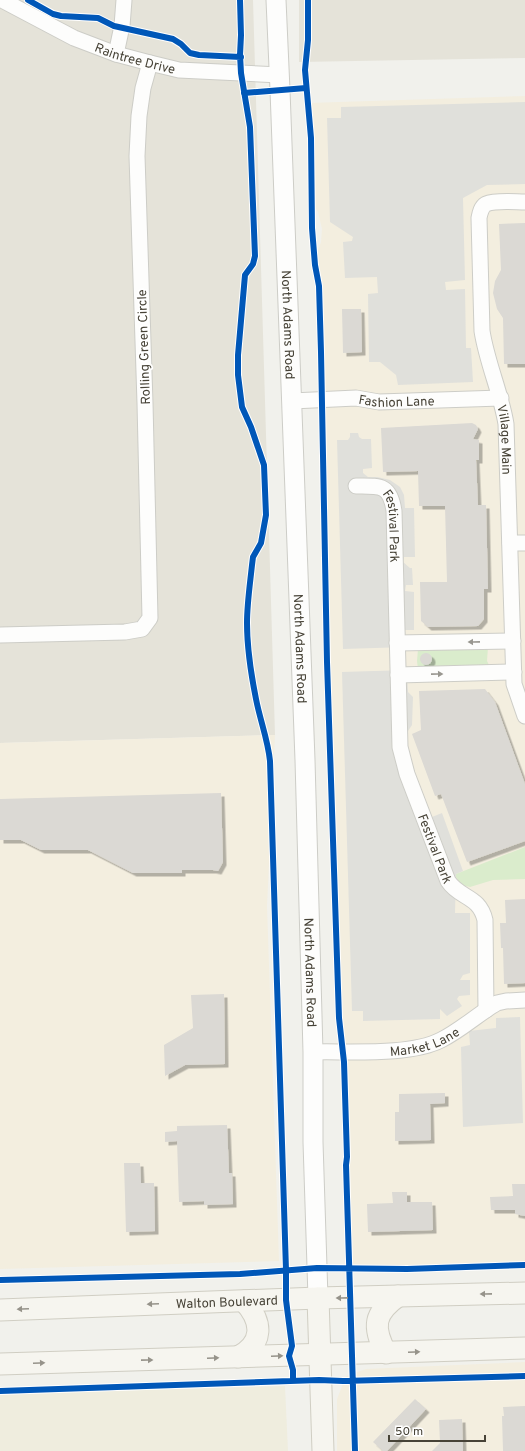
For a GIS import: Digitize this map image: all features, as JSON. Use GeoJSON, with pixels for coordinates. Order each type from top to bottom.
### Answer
{"type":"FeatureCollection","features":[{"type":"Feature","properties":{"kind":"main road","name":"Walton Boulevard"},"geometry":{"type":"LineString","coordinates":[[0,1310],[318,1298],[525,1293]]}},
{"type":"Feature","properties":{"kind":"main road"},"geometry":{"type":"LineString","coordinates":[[386,1353],[378,1335],[377,1321],[384,1307],[398,1296]]}},
{"type":"Feature","properties":{"kind":"main road"},"geometry":{"type":"LineString","coordinates":[[318,1298],[323,1451]]}},
{"type":"Feature","properties":{"kind":"main road"},"geometry":{"type":"LineString","coordinates":[[238,1357],[252,1347],[258,1333],[257,1320],[250,1307],[244,1301]]}},
{"type":"Feature","properties":{"kind":"main road"},"geometry":{"type":"LineString","coordinates":[[0,1364],[525,1348]]}},
{"type":"Feature","properties":{"kind":"street","name":"Raintree Drive"},"geometry":{"type":"LineString","coordinates":[[2,0],[74,38],[116,54],[179,70],[280,75]]}},
{"type":"Feature","properties":{"kind":"street"},"geometry":{"type":"LineString","coordinates":[[116,54],[122,26],[124,0]]}},
{"type":"Feature","properties":{"kind":"street","name":"North Adams Road"},"geometry":{"type":"LineString","coordinates":[[276,0],[292,401],[313,1052],[318,1298]]}},
{"type":"Feature","properties":{"kind":"street","name":"Rolling Green Circle"},"geometry":{"type":"LineString","coordinates":[[0,635],[125,632],[142,629],[150,618],[145,395],[137,156],[139,116],[143,88],[150,63]]}},
{"type":"Feature","properties":{"kind":"street","name":"Village Main"},"geometry":{"type":"LineString","coordinates":[[525,202],[491,203],[483,207],[480,212],[482,331],[501,398],[506,424],[518,543],[513,641],[515,689],[525,716]]}},
{"type":"Feature","properties":{"kind":"street","name":"Fashion Lane"},"geometry":{"type":"LineString","coordinates":[[292,401],[356,398],[379,402],[501,398]]}},
{"type":"Feature","properties":{"kind":"street","name":"Festival Park"},"geometry":{"type":"LineString","coordinates":[[356,486],[378,486],[384,488],[391,496],[393,502],[400,747],[406,774],[448,881],[458,892],[472,900],[483,911],[485,920],[486,1010]]}},
{"type":"Feature","properties":{"kind":"street"},"geometry":{"type":"LineString","coordinates":[[397,644],[513,641]]}},
{"type":"Feature","properties":{"kind":"street"},"geometry":{"type":"LineString","coordinates":[[398,675],[514,672]]}},
{"type":"Feature","properties":{"kind":"street","name":"Market Lane"},"geometry":{"type":"LineString","coordinates":[[313,1052],[385,1051],[420,1048],[441,1040],[497,1003],[525,1000]]}},
{"type":"Feature","properties":{"kind":"shaded area"},"geometry":{"type":"Polygon","coordinates":[[[0,0],[253,0],[275,735],[0,743],[0,0]]]}},
{"type":"Feature","properties":{"kind":"shaded area"},"geometry":{"type":"Polygon","coordinates":[[[299,0],[525,0],[525,58],[299,62],[299,0]]]}},
{"type":"Feature","properties":{"kind":"shaded area"},"geometry":{"type":"Polygon","coordinates":[[[525,96],[525,1263],[460,1266],[381,1266],[351,1269],[346,1060],[342,1024],[329,674],[321,286],[316,256],[321,242],[322,229],[318,212],[313,204],[313,143],[308,103],[525,96]]]}},
{"type":"Feature","properties":{"kind":"shaded area"},"geometry":{"type":"Polygon","coordinates":[[[525,102],[525,184],[487,185],[463,198],[465,280],[445,282],[446,290],[465,289],[466,348],[471,348],[473,382],[398,385],[396,375],[380,362],[369,362],[368,294],[378,293],[377,277],[345,278],[343,242],[352,241],[353,237],[330,222],[327,118],[341,118],[341,107],[525,102]]]}},
{"type":"Feature","properties":{"kind":"shaded area"},"geometry":{"type":"Polygon","coordinates":[[[350,433],[358,433],[359,437],[362,439],[371,439],[372,468],[363,469],[363,473],[368,477],[377,477],[390,480],[400,487],[404,495],[405,508],[414,508],[415,557],[404,557],[403,562],[412,568],[413,585],[406,585],[405,591],[414,592],[414,630],[405,630],[407,647],[343,649],[337,440],[348,440],[350,433]]]}},
{"type":"Feature","properties":{"kind":"shaded area"},"geometry":{"type":"Polygon","coordinates":[[[407,670],[408,692],[413,697],[412,725],[406,734],[408,755],[432,817],[442,813],[463,871],[456,874],[455,913],[470,913],[470,973],[463,975],[460,980],[470,980],[470,995],[459,996],[457,999],[462,1006],[447,1016],[440,1009],[440,1019],[363,1021],[363,1011],[352,1011],[342,672],[407,670]]]}},
{"type":"Feature","properties":{"kind":"shaded area"},"geometry":{"type":"Polygon","coordinates":[[[275,735],[267,906],[279,1261],[0,1269],[0,743],[275,735]]]}},
{"type":"Feature","properties":{"kind":"shaded area"},"geometry":{"type":"Polygon","coordinates":[[[520,1017],[523,1123],[463,1127],[461,1047],[470,1045],[469,1031],[496,1028],[496,1018],[520,1017]]]}},
{"type":"Feature","properties":{"kind":"shaded area"},"geometry":{"type":"Polygon","coordinates":[[[525,1362],[525,1451],[337,1451],[337,1399],[346,1376],[366,1369],[525,1362]]]}},
{"type":"Feature","properties":{"kind":"shaded area"},"geometry":{"type":"Polygon","coordinates":[[[285,1386],[288,1451],[0,1451],[0,1394],[285,1386]]]}},
{"type":"Feature","properties":{"kind":"green space"},"geometry":{"type":"Polygon","coordinates":[[[488,647],[487,661],[489,665],[418,669],[418,649],[488,647]]]}},
{"type":"Feature","properties":{"kind":"green space"},"geometry":{"type":"Polygon","coordinates":[[[525,847],[525,879],[493,880],[470,887],[462,885],[455,876],[456,874],[525,847]]]}},
{"type":"Feature","properties":{"kind":"building"},"geometry":{"type":"Polygon","coordinates":[[[525,223],[525,364],[504,364],[503,318],[497,309],[493,293],[495,281],[501,270],[499,224],[525,223]]]}},
{"type":"Feature","properties":{"kind":"building"},"geometry":{"type":"Polygon","coordinates":[[[342,309],[361,309],[362,352],[343,353],[342,309]]]}},
{"type":"Feature","properties":{"kind":"building"},"geometry":{"type":"Polygon","coordinates":[[[472,423],[476,425],[478,429],[473,439],[479,440],[479,460],[476,460],[478,505],[486,505],[488,589],[484,589],[484,619],[478,626],[428,627],[421,621],[420,582],[447,582],[445,506],[419,506],[418,471],[383,472],[381,428],[472,423]]]}},
{"type":"Feature","properties":{"kind":"building"},"geometry":{"type":"Polygon","coordinates":[[[426,653],[430,655],[432,659],[430,663],[426,665],[422,663],[420,659],[422,655],[426,653]]]}},
{"type":"Feature","properties":{"kind":"building"},"geometry":{"type":"Polygon","coordinates":[[[485,689],[495,702],[525,784],[525,841],[467,862],[441,794],[435,796],[412,734],[421,730],[419,691],[485,689]]]}},
{"type":"Feature","properties":{"kind":"building"},"geometry":{"type":"Polygon","coordinates":[[[221,793],[223,862],[218,871],[182,870],[182,873],[133,873],[88,850],[41,850],[21,840],[0,840],[0,799],[221,793]]]}},
{"type":"Feature","properties":{"kind":"building"},"geometry":{"type":"Polygon","coordinates":[[[525,899],[525,983],[504,984],[503,948],[501,948],[500,923],[506,923],[505,900],[525,899]]]}},
{"type":"Feature","properties":{"kind":"building"},"geometry":{"type":"Polygon","coordinates":[[[224,994],[225,1064],[185,1065],[165,1076],[164,1045],[193,1028],[191,995],[224,994]]]}},
{"type":"Feature","properties":{"kind":"building"},"geometry":{"type":"Polygon","coordinates":[[[445,1093],[445,1103],[430,1104],[431,1140],[395,1141],[395,1112],[399,1112],[399,1094],[445,1093]]]}},
{"type":"Feature","properties":{"kind":"building"},"geometry":{"type":"Polygon","coordinates":[[[227,1125],[229,1173],[232,1173],[233,1204],[204,1205],[204,1201],[179,1202],[177,1141],[165,1142],[165,1132],[177,1131],[177,1126],[227,1125]]]}},
{"type":"Feature","properties":{"kind":"building"},"geometry":{"type":"Polygon","coordinates":[[[124,1163],[140,1163],[141,1183],[154,1183],[155,1231],[126,1232],[124,1163]]]}},
{"type":"Feature","properties":{"kind":"building"},"geometry":{"type":"Polygon","coordinates":[[[512,1184],[525,1184],[525,1216],[515,1214],[515,1210],[491,1210],[490,1197],[513,1196],[512,1184]]]}},
{"type":"Feature","properties":{"kind":"building"},"geometry":{"type":"Polygon","coordinates":[[[392,1192],[407,1192],[407,1202],[432,1202],[433,1230],[368,1232],[367,1204],[393,1203],[392,1192]]]}},
{"type":"Feature","properties":{"kind":"building"},"geometry":{"type":"Polygon","coordinates":[[[415,1399],[426,1409],[387,1451],[383,1451],[373,1442],[415,1399]]]}},
{"type":"Feature","properties":{"kind":"building"},"geometry":{"type":"Polygon","coordinates":[[[525,1406],[525,1451],[503,1451],[503,1407],[525,1406]]]}},
{"type":"Feature","properties":{"kind":"building"},"geometry":{"type":"Polygon","coordinates":[[[462,1419],[463,1451],[432,1451],[440,1443],[439,1420],[462,1419]]]}},
{"type":"Feature","properties":{"kind":"cycle path"},"geometry":{"type":"LineString","coordinates":[[28,0],[53,14],[61,16],[98,18],[114,26],[173,39],[181,44],[190,53],[199,55],[241,57]]}},
{"type":"Feature","properties":{"kind":"cycle path"},"geometry":{"type":"LineString","coordinates":[[240,0],[241,73],[250,127],[255,256],[253,264],[245,275],[238,355],[238,375],[242,407],[251,427],[264,465],[266,515],[261,543],[253,557],[248,601],[247,632],[252,680],[268,745],[270,761],[286,1300],[292,1346],[289,1356],[293,1370],[293,1381]]}},
{"type":"Feature","properties":{"kind":"cycle path"},"geometry":{"type":"LineString","coordinates":[[308,0],[308,40],[305,70],[311,138],[312,228],[315,265],[319,286],[327,662],[339,1018],[344,1062],[355,1451]]}},
{"type":"Feature","properties":{"kind":"cycle path"},"geometry":{"type":"LineString","coordinates":[[244,93],[306,88]]}},
{"type":"Feature","properties":{"kind":"cycle path"},"geometry":{"type":"LineString","coordinates":[[0,1280],[240,1274],[317,1268],[407,1269],[525,1265]]}},
{"type":"Feature","properties":{"kind":"cycle path"},"geometry":{"type":"LineString","coordinates":[[0,1391],[319,1380],[343,1381],[525,1376]]}}]}
